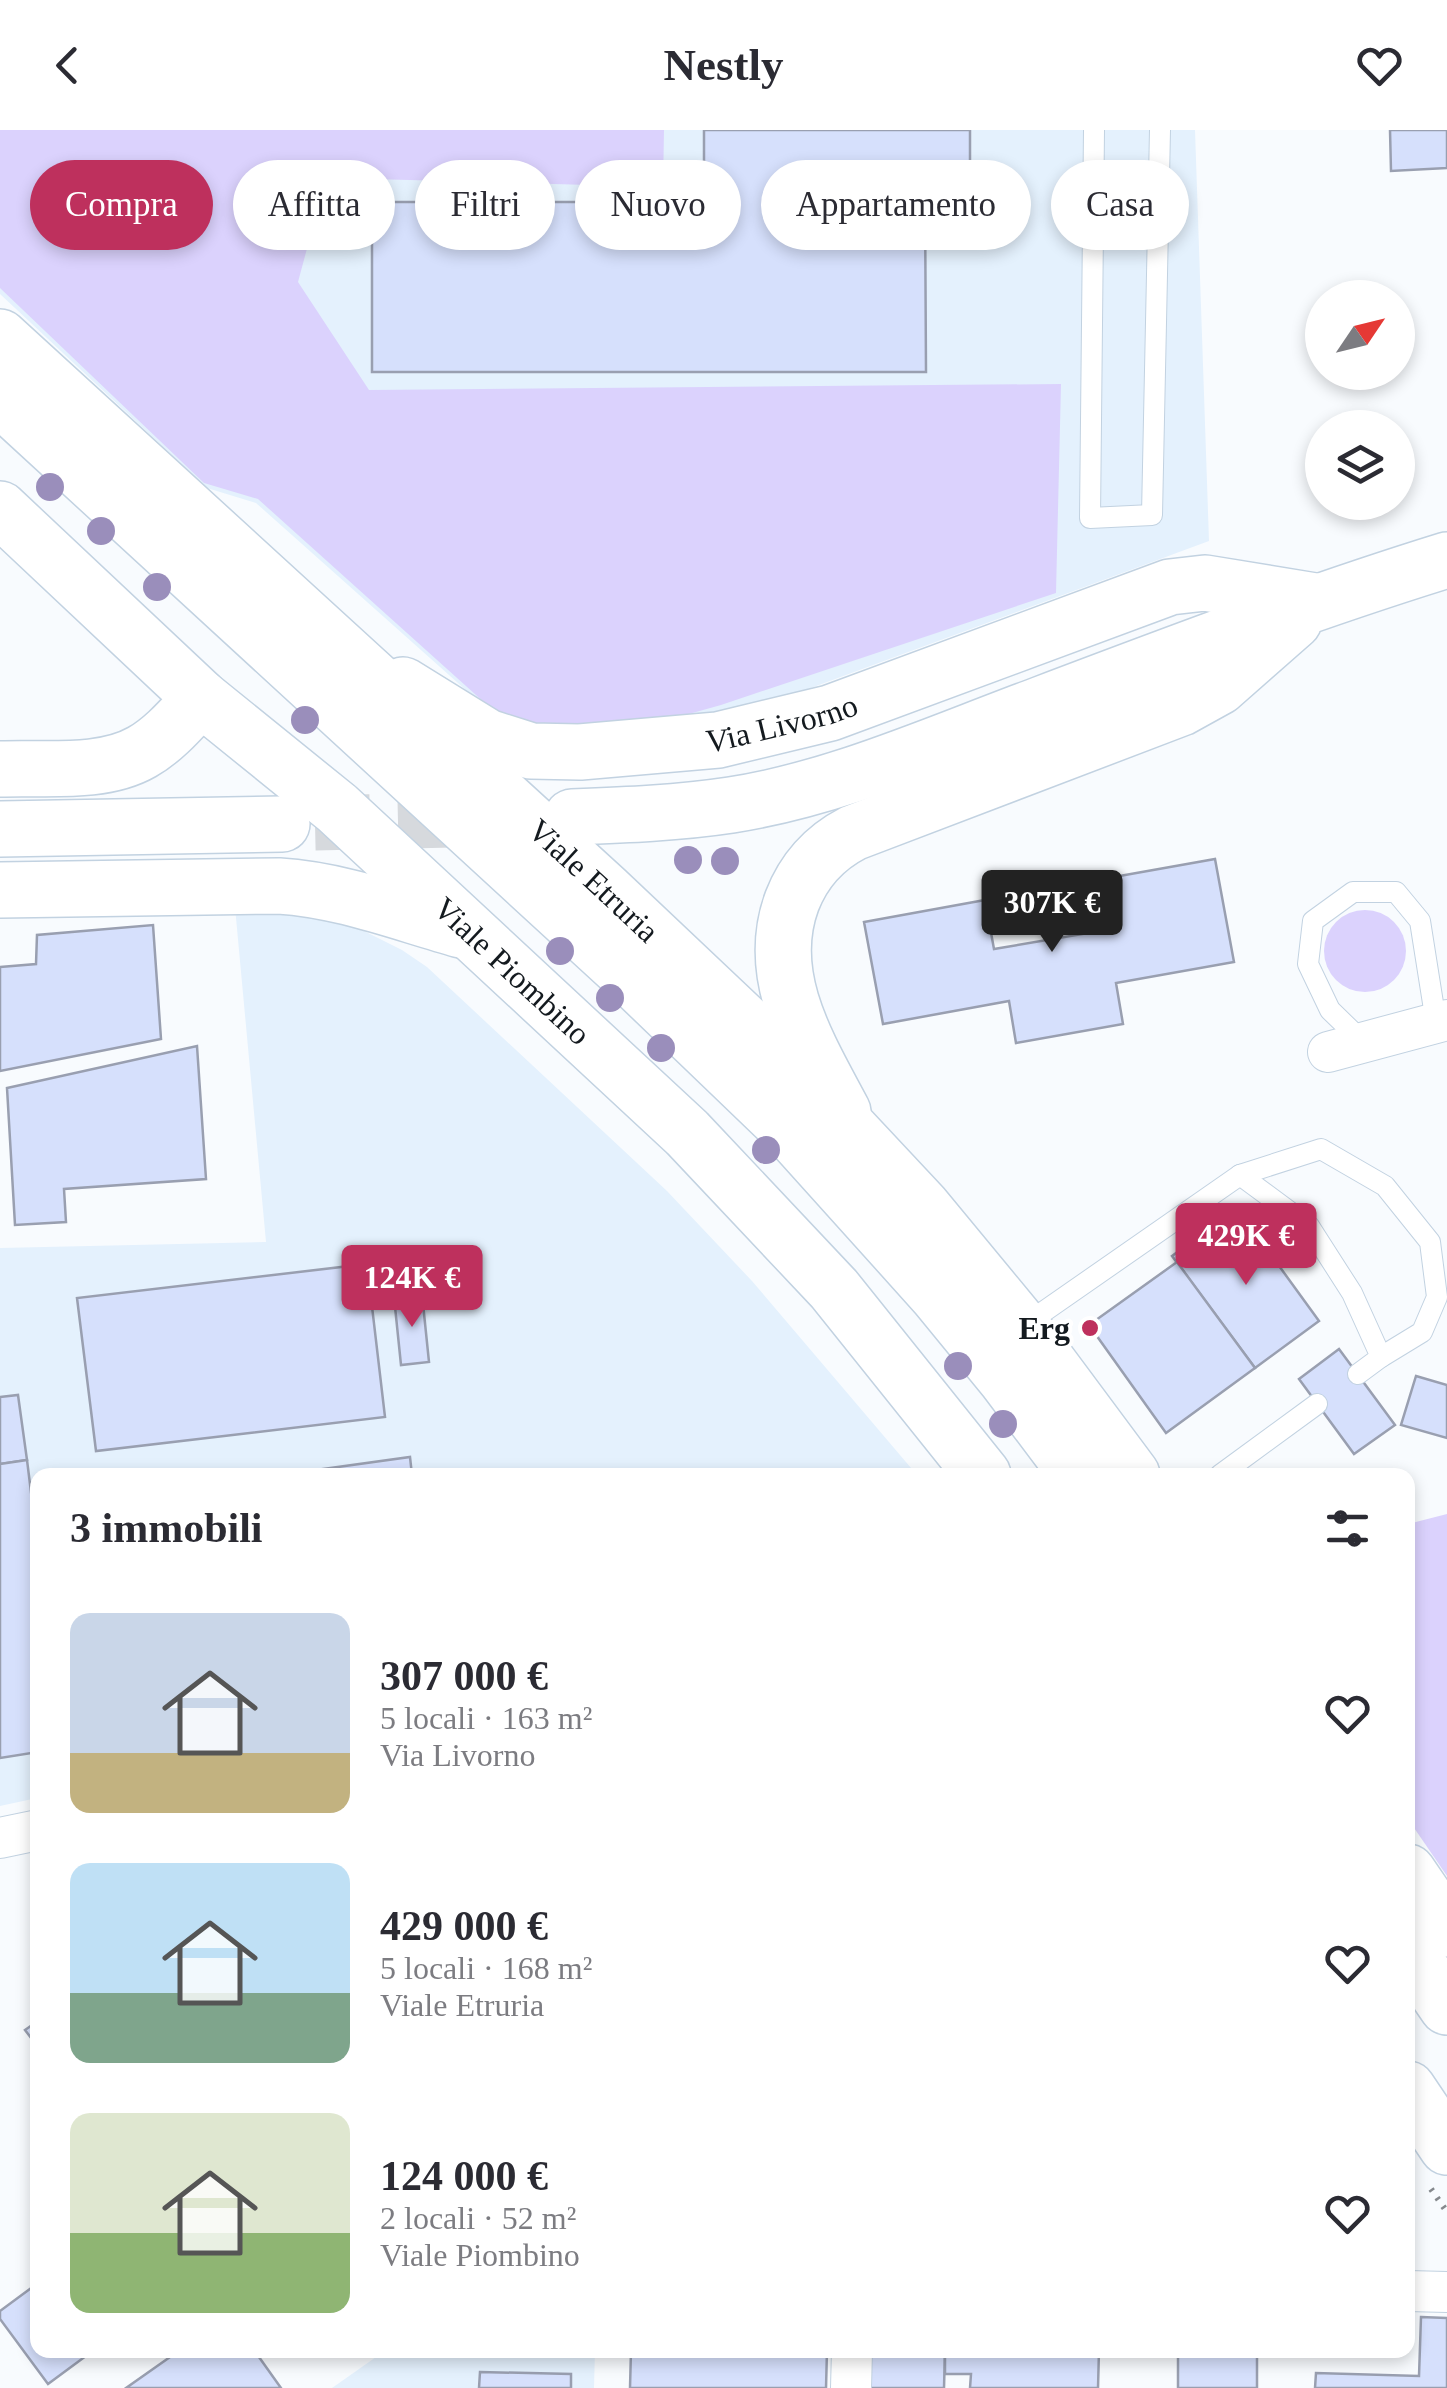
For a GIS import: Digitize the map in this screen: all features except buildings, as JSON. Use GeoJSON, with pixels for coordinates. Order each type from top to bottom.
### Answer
{"type":"FeatureCollection","features":[{"type":"Feature","properties":{"kind":"street","name":"Viale Etruria"},"geometry":{"type":"LineString","coordinates":[[0,336],[713,991],[851,1128],[922,1206],[1022,1327],[1127,1468]]}},
{"type":"Feature","properties":{"kind":"street","name":"Viale Etruria"},"geometry":{"type":"LineString","coordinates":[[0,398],[629,976],[785,1126],[937,1295],[1073,1468]]}},
{"type":"Feature","properties":{"kind":"street","name":"Viale Piombino"},"geometry":{"type":"LineString","coordinates":[[0,509],[201,698],[337,808],[663,1110],[784,1234],[884,1349],[978,1468]]}},
{"type":"Feature","properties":{"kind":"street","name":"Via Livorno"},"geometry":{"type":"LineString","coordinates":[[572,818],[733,805],[801,789],[912,753],[1314,601],[1447,560]]}},
{"type":"Feature","properties":{"kind":"street","name":"Via Livorno"},"geometry":{"type":"LineString","coordinates":[[273,587],[358,654],[443,713],[499,742],[552,752],[704,742],[797,722],[865,701],[1170,587],[1205,584],[1314,601]]}},
{"type":"Feature","properties":{"kind":"street","name":"Via Livorno"},"geometry":{"type":"LineString","coordinates":[[851,1128],[802,1032],[782,968],[782,944],[794,896],[820,855],[836,842],[871,825],[1181,708],[1233,676],[1314,601]]}},
{"type":"Feature","properties":{"kind":"street"},"geometry":{"type":"LineString","coordinates":[[0,769],[102,766],[131,758],[152,746],[201,698]]}},
{"type":"Feature","properties":{"kind":"street"},"geometry":{"type":"LineString","coordinates":[[0,828],[282,824]]}},
{"type":"Feature","properties":{"kind":"street"},"geometry":{"type":"LineString","coordinates":[[0,890],[310,888],[351,896],[471,933]]}},
{"type":"Feature","properties":{"kind":"street"},"geometry":{"type":"LineString","coordinates":[[1345,1047],[1442,1021]]}},
{"type":"Feature","properties":{"kind":"street"},"geometry":{"type":"LineString","coordinates":[[0,1838],[30,1832]]}},
{"type":"Feature","properties":{"kind":"street"},"geometry":{"type":"LineString","coordinates":[[1415,1882],[1447,1929]]}},
{"type":"Feature","properties":{"kind":"street"},"geometry":{"type":"LineString","coordinates":[[1415,1960],[1447,2007]]}},
{"type":"Feature","properties":{"kind":"street"},"geometry":{"type":"LineString","coordinates":[[1415,2099],[1447,2147]]}},
{"type":"Feature","properties":{"kind":"street"},"geometry":{"type":"LineString","coordinates":[[1415,2291],[1447,2292]]}},
{"type":"Feature","properties":{"kind":"street"},"geometry":{"type":"LineString","coordinates":[[851,2388],[852,2358]]}},
{"type":"Feature","properties":{"kind":"lane"},"geometry":{"type":"LineString","coordinates":[[1094,130],[1090,518],[1152,515],[1160,130]]}},
{"type":"Feature","properties":{"kind":"lane"},"geometry":{"type":"LineString","coordinates":[[1345,1047],[1308,964],[1312,921],[1353,892],[1396,892],[1420,921],[1442,1021]]}},
{"type":"Feature","properties":{"kind":"lane"},"geometry":{"type":"LineString","coordinates":[[1022,1327],[1240,1175],[1321,1149],[1385,1186],[1430,1242],[1437,1297],[1422,1332],[1358,1374]]}},
{"type":"Feature","properties":{"kind":"lane"},"geometry":{"type":"LineString","coordinates":[[1240,1175],[1309,1226],[1352,1293],[1381,1357]]}},
{"type":"Feature","properties":{"kind":"lane"},"geometry":{"type":"LineString","coordinates":[[1230,1468],[1317,1404]]}},
{"type":"Feature","properties":{"kind":"shaded area"},"geometry":{"type":"Polygon","coordinates":[[[0,130],[1195,130],[1209,541],[727,719],[495,716],[256,503],[207,488],[0,294],[0,130]]]}},
{"type":"Feature","properties":{"kind":"shaded area"},"geometry":{"type":"Polygon","coordinates":[[[0,130],[664,130],[663,160],[575,160],[575,185],[555,184],[555,160],[415,160],[415,180],[395,180],[395,160],[233,160],[233,250],[307,250],[298,282],[369,390],[1061,384],[1056,593],[653,724],[619,729],[506,722],[258,499],[204,483],[0,288],[0,130]]]}},
{"type":"Feature","properties":{"kind":"shaded area"},"geometry":{"type":"Polygon","coordinates":[[[235,907],[289,910],[358,928],[427,967],[667,1191],[752,1281],[911,1468],[30,1468],[30,1800],[0,1806],[0,1248],[266,1242],[235,907]]]}},
{"type":"Feature","properties":{"kind":"shaded area"},"geometry":{"type":"Polygon","coordinates":[[[1357,910],[1373,910],[1399,928],[1406,951],[1403,967],[1394,980],[1373,992],[1357,992],[1331,974],[1324,959],[1324,943],[1342,917],[1357,910]]]}},
{"type":"Feature","properties":{"kind":"shaded area"},"geometry":{"type":"Polygon","coordinates":[[[1447,1514],[1447,1876],[1415,1829],[1415,1522],[1447,1514]]]}},
{"type":"Feature","properties":{"kind":"shaded area"},"geometry":{"type":"Polygon","coordinates":[[[375,2358],[595,2358],[594,2388],[332,2388],[375,2358]]]}},
{"type":"Feature","properties":{"kind":"tunnel"},"geometry":{"type":"LineString","coordinates":[[315,823],[494,819]]}},
{"type":"Feature","properties":{"kind":"place","name":"Erg"},"geometry":{"type":"Point","coordinates":[1090,1328]}}]}
